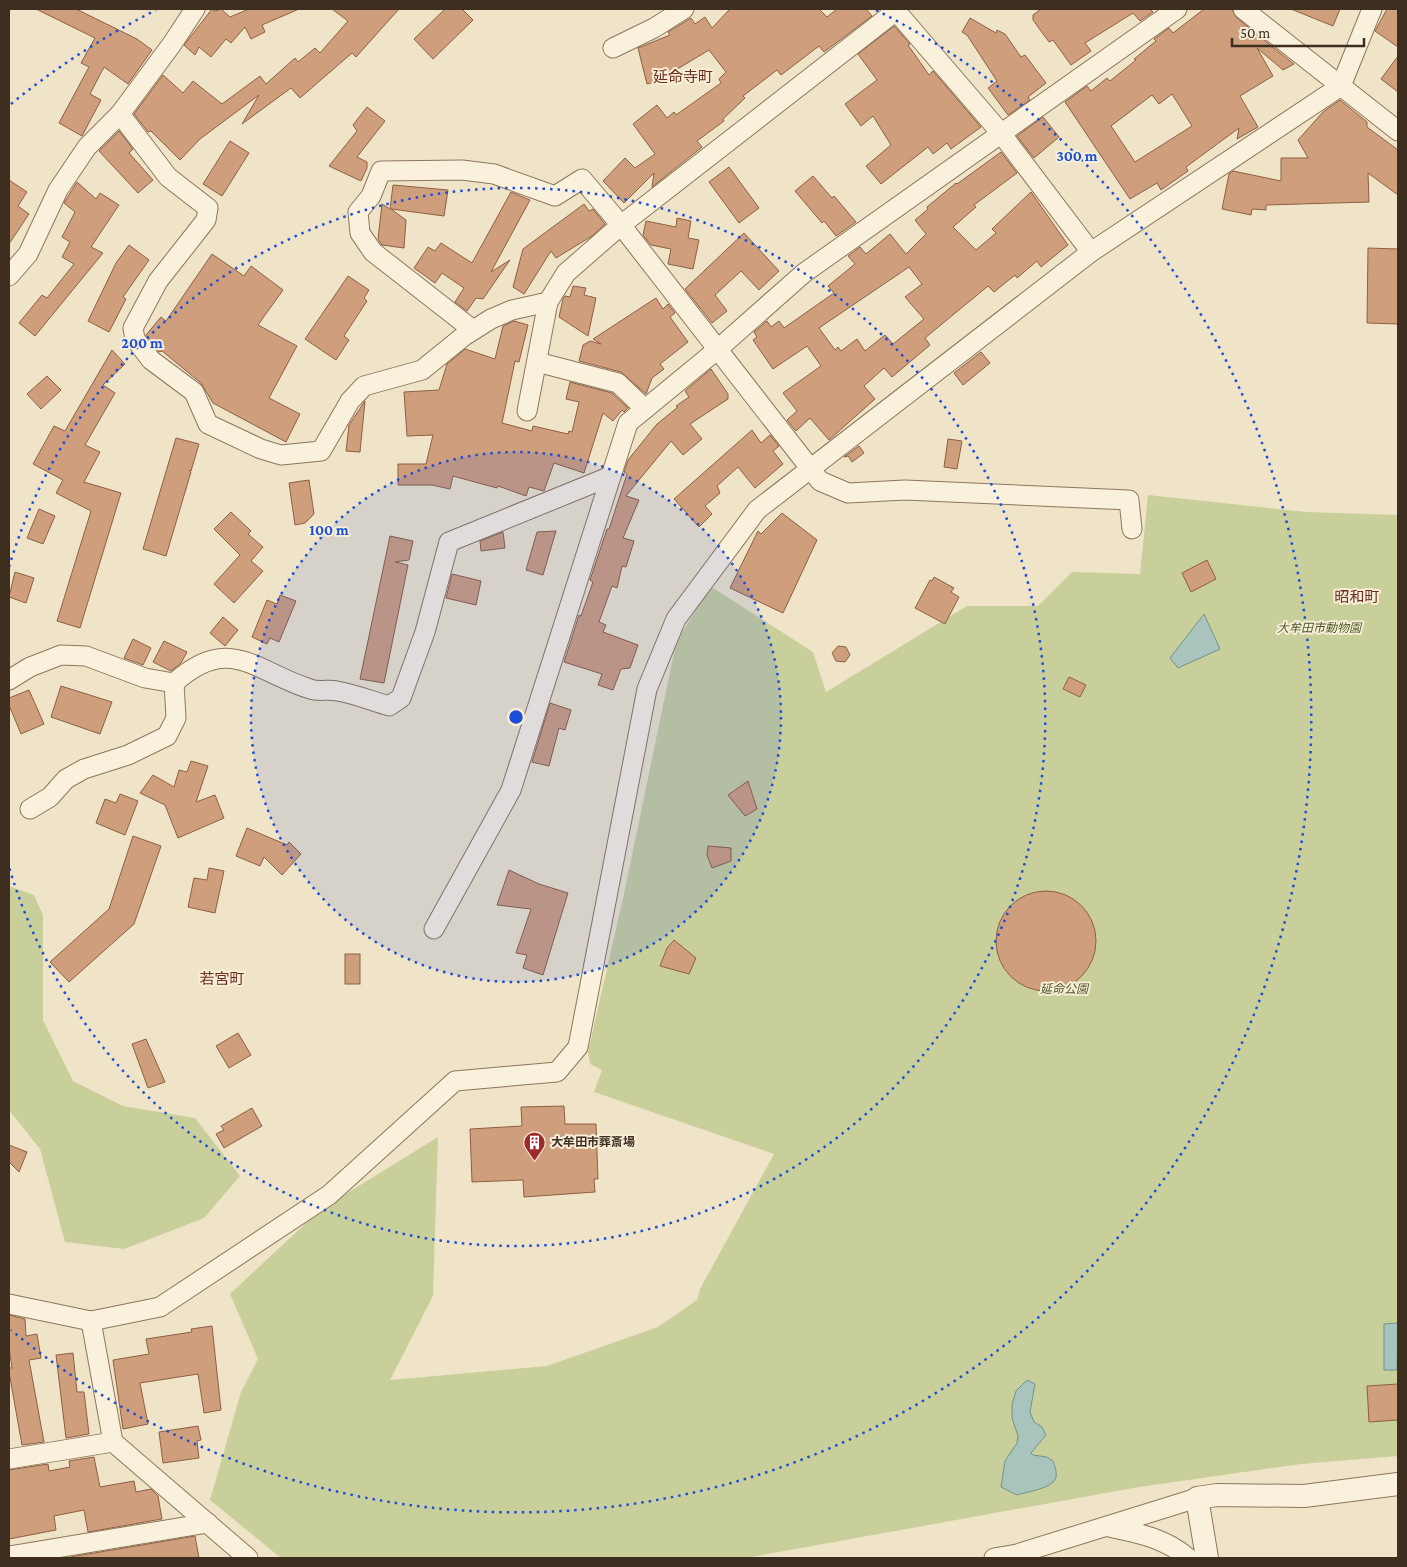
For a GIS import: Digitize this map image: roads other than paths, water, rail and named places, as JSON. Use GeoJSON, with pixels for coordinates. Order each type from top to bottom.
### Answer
{"type":"FeatureCollection","features":[{"type":"Feature","properties":{"kind":"street"},"geometry":{"type":"LineString","coordinates":[[9,276],[28,254],[58,190],[82,154],[120,114],[172,44],[195,9]]}},
{"type":"Feature","properties":{"kind":"street"},"geometry":{"type":"LineString","coordinates":[[613,48],[654,28],[684,9]]}},
{"type":"Feature","properties":{"kind":"street"},"geometry":{"type":"LineString","coordinates":[[434,930],[511,790],[628,423],[718,349],[804,272],[1177,9]]}},
{"type":"Feature","properties":{"kind":"street"},"geometry":{"type":"LineString","coordinates":[[1242,9],[1398,132]]}},
{"type":"Feature","properties":{"kind":"street"},"geometry":{"type":"LineString","coordinates":[[9,1304],[91,1321],[160,1306],[330,1195],[456,1081],[556,1072],[578,1047],[647,689],[676,619],[757,510],[1091,252],[1341,86],[1372,9]]}},
{"type":"Feature","properties":{"kind":"street"},"geometry":{"type":"LineString","coordinates":[[527,411],[548,302],[566,273],[621,225],[894,10],[1000,132],[1091,252]]}},
{"type":"Feature","properties":{"kind":"street"},"geometry":{"type":"LineString","coordinates":[[120,114],[168,177],[208,208],[206,220],[158,281],[133,328],[135,339],[152,360],[194,392],[208,424],[261,449],[281,455],[321,450],[350,401],[364,386],[422,370],[473,330],[512,310],[548,302]]}},
{"type":"Feature","properties":{"kind":"street"},"geometry":{"type":"LineString","coordinates":[[473,330],[373,252],[360,233],[358,212],[371,196],[381,171],[462,170],[494,174],[555,196],[582,179],[621,225],[820,481],[848,493],[905,490],[1129,500],[1132,529]]}},
{"type":"Feature","properties":{"kind":"street"},"geometry":{"type":"LineString","coordinates":[[537,362],[618,384],[645,409]]}},
{"type":"Feature","properties":{"kind":"street"},"geometry":{"type":"LineString","coordinates":[[174,683],[190,668],[217,656],[246,662],[312,690],[336,690],[389,706],[401,698],[424,632],[450,542],[611,476]]}},
{"type":"Feature","properties":{"kind":"street"},"geometry":{"type":"LineString","coordinates":[[9,680],[30,667],[61,655],[86,656],[146,678],[174,683]]}},
{"type":"Feature","properties":{"kind":"street"},"geometry":{"type":"LineString","coordinates":[[30,809],[50,797],[66,779],[84,769],[128,755],[167,736],[176,718],[174,683]]}},
{"type":"Feature","properties":{"kind":"street"},"geometry":{"type":"LineString","coordinates":[[91,1321],[113,1442],[248,1558]]}},
{"type":"Feature","properties":{"kind":"street"},"geometry":{"type":"LineString","coordinates":[[9,1459],[113,1442]]}},
{"type":"Feature","properties":{"kind":"street"},"geometry":{"type":"LineString","coordinates":[[994,1558],[1017,1554],[1197,1498],[1217,1495],[1304,1496],[1398,1484]]}},
{"type":"Feature","properties":{"kind":"street"},"geometry":{"type":"LineString","coordinates":[[1197,1498],[1207,1558]]}},
{"type":"Feature","properties":{"kind":"street"},"geometry":{"type":"LineString","coordinates":[[9,1556],[208,1523]]}},
{"type":"Feature","properties":{"kind":"street"},"geometry":{"type":"LineString","coordinates":[[1106,1527],[1146,1534],[1178,1549],[1188,1558]]}},
{"type":"Feature","properties":{"kind":"water"},"geometry":{"type":"Polygon","coordinates":[[[1204,614],[1220,649],[1178,668],[1170,658],[1204,614]]]}},
{"type":"Feature","properties":{"kind":"water"},"geometry":{"type":"Polygon","coordinates":[[[1398,1323],[1397,1370],[1384,1370],[1384,1324],[1398,1323]]]}},
{"type":"Feature","properties":{"kind":"water"},"geometry":{"type":"Polygon","coordinates":[[[1027,1380],[1035,1384],[1030,1412],[1034,1422],[1042,1427],[1046,1435],[1031,1453],[1047,1457],[1053,1461],[1056,1476],[1055,1480],[1048,1486],[1017,1495],[1001,1487],[1005,1461],[1017,1443],[1018,1436],[1012,1418],[1012,1404],[1016,1391],[1027,1380]]]}},
{"type":"Feature","properties":{"kind":"place","name":"大牟田市葬斎場"},"geometry":{"type":"Point","coordinates":[535,1161]}},
{"type":"Feature","properties":{"kind":"district","name":"延命寺町"},"geometry":{"type":"Point","coordinates":[683,77]}},
{"type":"Feature","properties":{"kind":"district","name":"昭和町"},"geometry":{"type":"Point","coordinates":[1357,597]}},
{"type":"Feature","properties":{"kind":"district","name":"若宮町"},"geometry":{"type":"Point","coordinates":[222,979]}},
{"type":"Feature","properties":{"kind":"park label","name":"大牟田市動物園"},"geometry":{"type":"Point","coordinates":[1319,628]}},
{"type":"Feature","properties":{"kind":"park label","name":"延命公園"},"geometry":{"type":"Point","coordinates":[1064,989]}}]}
